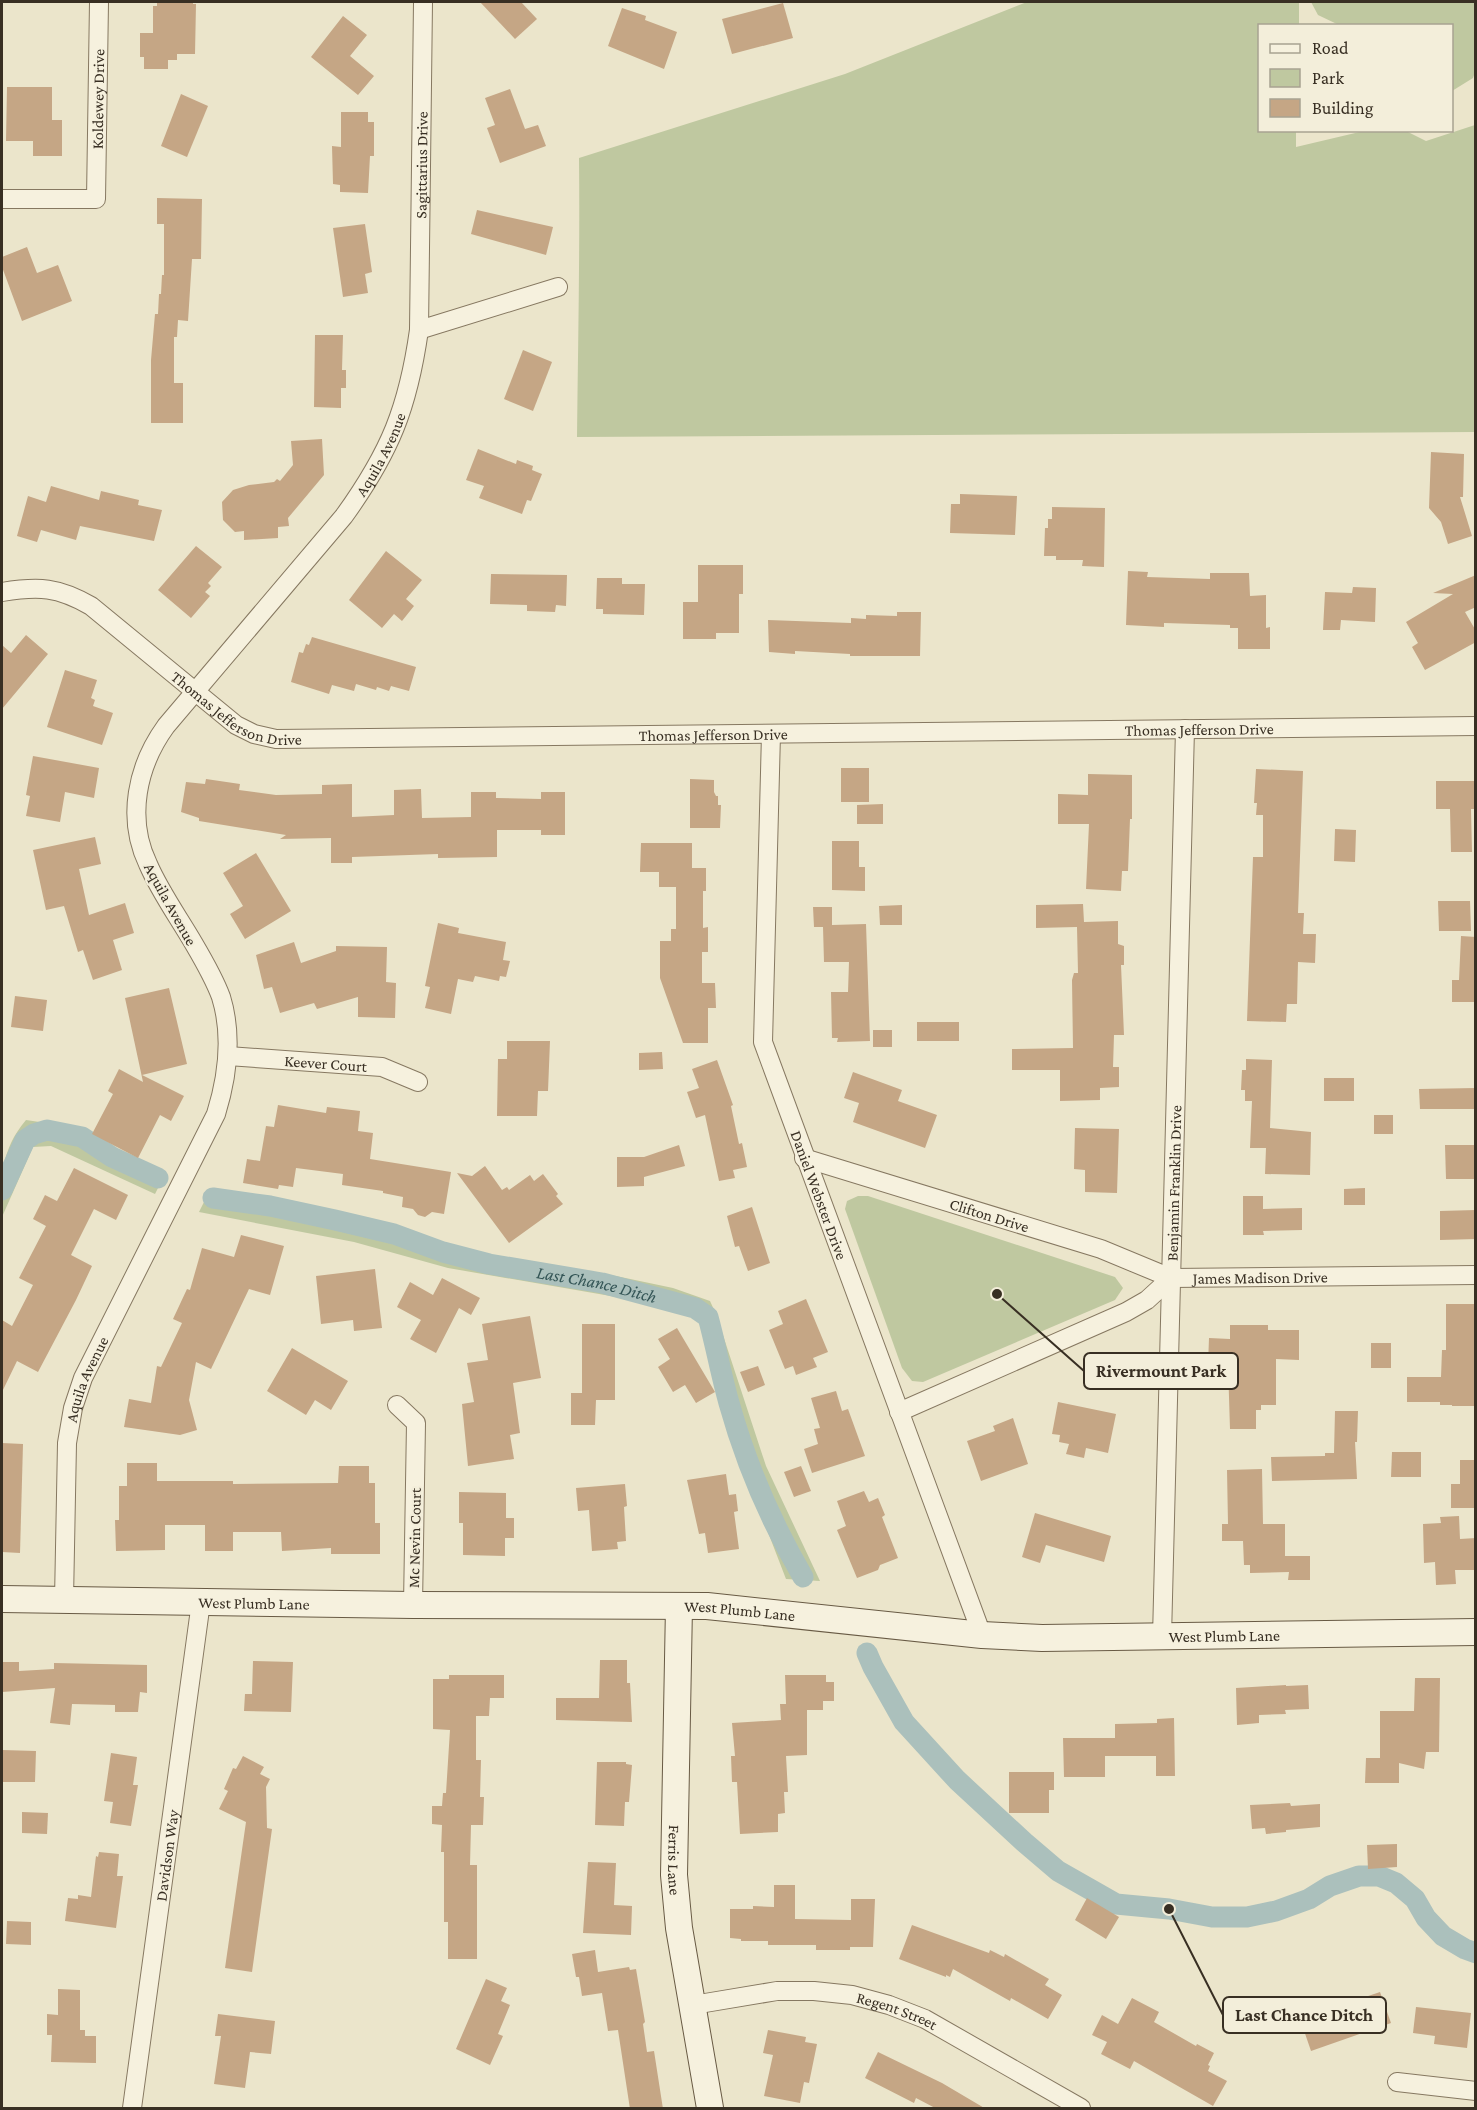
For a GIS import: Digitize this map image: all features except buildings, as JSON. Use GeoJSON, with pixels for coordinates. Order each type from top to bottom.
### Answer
{"type":"FeatureCollection","features":[{"type":"Feature","properties":{"kind":"main road","name":"West Plumb Lane"},"geometry":{"type":"LineString","coordinates":[[2,1599],[413,1605],[707,1606],[982,1635],[1042,1638],[1476,1632]]}},
{"type":"Feature","properties":{"kind":"main road","name":"Ferris Lane"},"geometry":{"type":"LineString","coordinates":[[679,1606],[674,1875],[679,1928],[710,2109]]}},
{"type":"Feature","properties":{"kind":"street","name":"Koldewey Drive"},"geometry":{"type":"LineString","coordinates":[[2,199],[96,199],[99,2]]}},
{"type":"Feature","properties":{"kind":"street","name":"Sagittarius Drive"},"geometry":{"type":"LineString","coordinates":[[419,330],[423,2]]}},
{"type":"Feature","properties":{"kind":"street"},"geometry":{"type":"LineString","coordinates":[[419,330],[558,287]]}},
{"type":"Feature","properties":{"kind":"street","name":"Aquila Avenue"},"geometry":{"type":"LineString","coordinates":[[64,1600],[67,1443],[73,1408],[83,1378],[216,1114],[225,1087],[228,1056],[227,1028],[221,997],[209,969],[147,864],[139,839],[136,812],[138,785],[146,759],[166,726],[344,516],[367,484],[385,452],[402,412],[412,373],[419,330]]}},
{"type":"Feature","properties":{"kind":"street","name":"Thomas Jefferson Drive"},"geometry":{"type":"LineString","coordinates":[[2,592],[30,588],[51,589],[73,595],[91,606],[236,725],[254,734],[276,740],[1476,726]]}},
{"type":"Feature","properties":{"kind":"street","name":"Benjamin Franklin Drive"},"geometry":{"type":"LineString","coordinates":[[1162,1637],[1185,729]]}},
{"type":"Feature","properties":{"kind":"street","name":"Daniel Webster Drive"},"geometry":{"type":"LineString","coordinates":[[771,734],[763,1042],[982,1635]]}},
{"type":"Feature","properties":{"kind":"street","name":"Keever Court"},"geometry":{"type":"LineString","coordinates":[[228,1056],[382,1067],[418,1082]]}},
{"type":"Feature","properties":{"kind":"street","name":"Clifton Drive"},"geometry":{"type":"LineString","coordinates":[[804,1158],[1101,1249],[1171,1278]]}},
{"type":"Feature","properties":{"kind":"street","name":"James Madison Drive"},"geometry":{"type":"LineString","coordinates":[[899,1412],[1126,1312],[1147,1300],[1171,1278],[1476,1275]]}},
{"type":"Feature","properties":{"kind":"street","name":"Mc Nevin Court"},"geometry":{"type":"LineString","coordinates":[[397,1405],[416,1424],[413,1605]]}},
{"type":"Feature","properties":{"kind":"street","name":"Davidson Way"},"geometry":{"type":"LineString","coordinates":[[132,2109],[201,1602]]}},
{"type":"Feature","properties":{"kind":"street","name":"Regent Street"},"geometry":{"type":"LineString","coordinates":[[693,2005],[777,1991],[814,1991],[852,1995],[889,2005],[925,2019],[1081,2109]]}},
{"type":"Feature","properties":{"kind":"street"},"geometry":{"type":"LineString","coordinates":[[1397,2082],[1476,2091]]}},
{"type":"Feature","properties":{"kind":"green space"},"geometry":{"type":"Polygon","coordinates":[[[1027,2],[1299,2],[1299,24],[1258,24],[1258,132],[1296,132],[1296,147],[1360,132],[1408,132],[1426,141],[1475,125],[1475,432],[577,437],[579,158],[845,74],[1027,2]]]}},
{"type":"Feature","properties":{"kind":"green space"},"geometry":{"type":"Polygon","coordinates":[[[1311,2],[1475,2],[1476,69],[1473,78],[1453,90],[1453,24],[1337,24],[1318,15],[1311,2]]]}},
{"type":"Feature","properties":{"kind":"green space"},"geometry":{"type":"Polygon","coordinates":[[[26,1120],[73,1127],[165,1174],[155,1194],[51,1146],[33,1147],[2,1217],[4,1166],[11,1143],[26,1120]]]}},
{"type":"Feature","properties":{"kind":"green space"},"geometry":{"type":"Polygon","coordinates":[[[209,1192],[309,1209],[399,1229],[465,1250],[532,1265],[616,1276],[673,1288],[710,1301],[766,1466],[820,1581],[786,1579],[744,1470],[705,1321],[689,1312],[628,1299],[448,1268],[354,1242],[199,1212],[209,1192]]]}},
{"type":"Feature","properties":{"kind":"green space"},"geometry":{"type":"Polygon","coordinates":[[[858,1196],[868,1196],[1115,1277],[1123,1288],[1115,1300],[923,1382],[912,1381],[902,1368],[845,1209],[847,1201],[858,1196]]]}},
{"type":"Feature","properties":{"kind":"waterway","name":"Last Chance Ditch"},"geometry":{"type":"LineString","coordinates":[[2,1190],[25,1140],[47,1130],[82,1137],[112,1157],[158,1178]]}},
{"type":"Feature","properties":{"kind":"waterway","name":"Last Chance Ditch"},"geometry":{"type":"LineString","coordinates":[[213,1198],[270,1206],[335,1220],[394,1234],[443,1252],[489,1264],[602,1283],[695,1308],[708,1317],[726,1392],[751,1470],[780,1535],[803,1577]]}},
{"type":"Feature","properties":{"kind":"waterway","name":"Last Chance Ditch"},"geometry":{"type":"LineString","coordinates":[[867,1653],[904,1722],[957,1780],[1058,1871],[1116,1904],[1169,1909],[1212,1917],[1247,1917],[1276,1911],[1309,1899],[1330,1886],[1359,1876],[1379,1876],[1396,1883],[1415,1899],[1426,1918],[1443,1936],[1476,1953]]}},
{"type":"Feature","properties":{"kind":"place","name":"Rivermount Park"},"geometry":{"type":"Point","coordinates":[997,1294]}},
{"type":"Feature","properties":{"kind":"place","name":"Last Chance Ditch"},"geometry":{"type":"Point","coordinates":[1169,1909]}}]}
